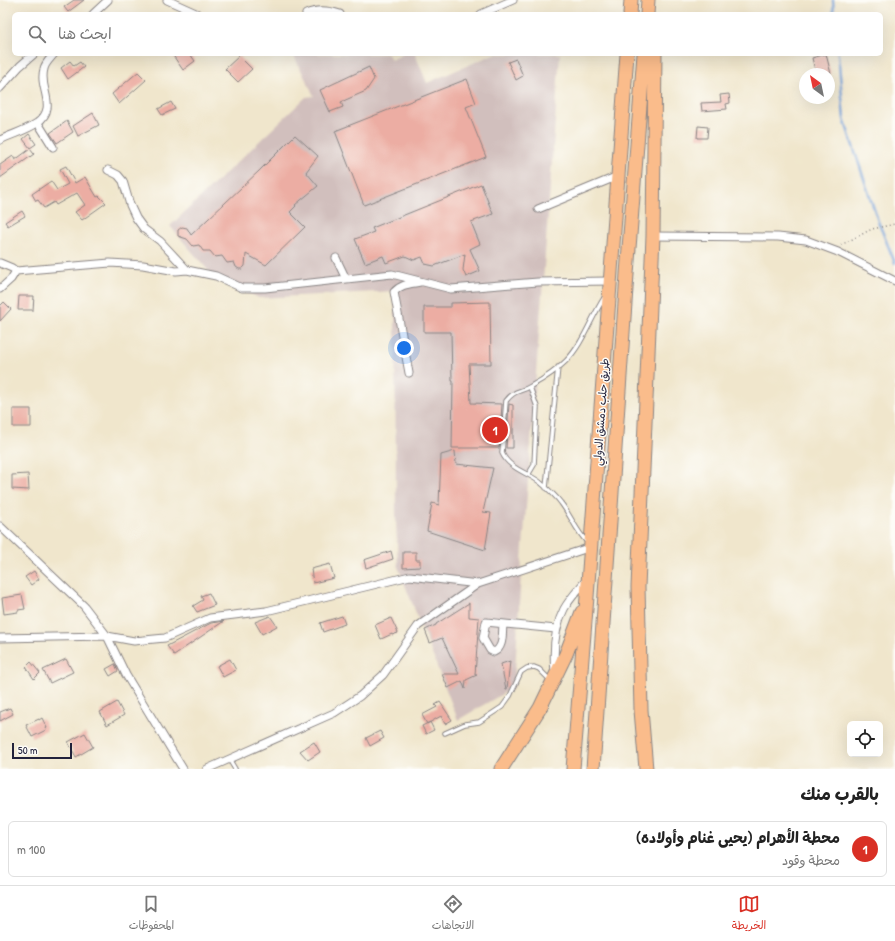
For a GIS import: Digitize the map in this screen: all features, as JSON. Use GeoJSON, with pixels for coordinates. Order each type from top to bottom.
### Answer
{"type":"FeatureCollection","features":[{"type":"Feature","properties":{"kind":"highway"},"geometry":{"type":"LineString","coordinates":[[630,12],[631,0]]}},
{"type":"Feature","properties":{"kind":"highway"},"geometry":{"type":"LineString","coordinates":[[647,12],[648,0]]}},
{"type":"Feature","properties":{"kind":"highway"},"geometry":{"type":"LineString","coordinates":[[654,0],[655,12]]}},
{"type":"Feature","properties":{"kind":"highway","name":"طريق حلب دمشق الدولي"},"geometry":{"type":"LineString","coordinates":[[573,769],[589,578],[626,56]]}},
{"type":"Feature","properties":{"kind":"highway","name":"طريق حلب دمشق الدولي"},"geometry":{"type":"LineString","coordinates":[[592,769],[644,56]]}},
{"type":"Feature","properties":{"kind":"highway"},"geometry":{"type":"LineString","coordinates":[[646,769],[641,710],[638,587],[653,236],[655,56]]}},
{"type":"Feature","properties":{"kind":"highway"},"geometry":{"type":"LineString","coordinates":[[501,769],[540,708],[554,680],[566,654],[587,597]]}},
{"type":"Feature","properties":{"kind":"street"},"geometry":{"type":"LineString","coordinates":[[95,12],[108,0]]}},
{"type":"Feature","properties":{"kind":"street"},"geometry":{"type":"LineString","coordinates":[[167,0],[194,12]]}},
{"type":"Feature","properties":{"kind":"street"},"geometry":{"type":"LineString","coordinates":[[486,12],[513,0]]}},
{"type":"Feature","properties":{"kind":"street"},"geometry":{"type":"LineString","coordinates":[[310,12],[314,10],[325,10],[332,12]]}},
{"type":"Feature","properties":{"kind":"street"},"geometry":{"type":"LineString","coordinates":[[0,88],[20,66],[32,56]]}},
{"type":"Feature","properties":{"kind":"street"},"geometry":{"type":"LineString","coordinates":[[0,140],[38,123],[46,114],[48,108],[43,70],[52,56]]}},
{"type":"Feature","properties":{"kind":"street"},"geometry":{"type":"LineString","coordinates":[[38,123],[53,147]]}},
{"type":"Feature","properties":{"kind":"street"},"geometry":{"type":"LineString","coordinates":[[108,170],[118,175],[123,181],[130,205],[136,218],[144,229],[160,241],[187,270]]}},
{"type":"Feature","properties":{"kind":"street"},"geometry":{"type":"LineString","coordinates":[[538,208],[618,176]]}},
{"type":"Feature","properties":{"kind":"street"},"geometry":{"type":"LineString","coordinates":[[653,236],[778,237],[806,240],[831,250],[895,281]]}},
{"type":"Feature","properties":{"kind":"street"},"geometry":{"type":"LineString","coordinates":[[336,258],[346,279]]}},
{"type":"Feature","properties":{"kind":"street"},"geometry":{"type":"LineString","coordinates":[[0,262],[12,268],[16,272]]}},
{"type":"Feature","properties":{"kind":"street"},"geometry":{"type":"LineString","coordinates":[[0,289],[16,272],[110,263],[143,265],[176,271],[187,270],[216,276],[242,288],[265,288],[392,274],[451,289],[538,282],[610,285]]}},
{"type":"Feature","properties":{"kind":"street"},"geometry":{"type":"LineString","coordinates":[[409,373],[394,292],[399,287],[423,282]]}},
{"type":"Feature","properties":{"kind":"street"},"geometry":{"type":"LineString","coordinates":[[0,526],[84,606],[107,636],[126,675],[183,769]]}},
{"type":"Feature","properties":{"kind":"street"},"geometry":{"type":"LineString","coordinates":[[207,769],[334,713],[360,696],[383,675],[418,626],[478,584],[591,546]]}},
{"type":"Feature","properties":{"kind":"street"},"geometry":{"type":"LineString","coordinates":[[0,638],[107,636],[134,640],[165,638],[210,618],[266,611],[410,576],[478,584]]}},
{"type":"Feature","properties":{"kind":"street"},"geometry":{"type":"LineString","coordinates":[[554,680],[556,629],[564,609],[589,578]]}},
{"type":"Feature","properties":{"kind":"street"},"geometry":{"type":"LineString","coordinates":[[503,624],[556,629]]}},
{"type":"Feature","properties":{"kind":"lane"},"geometry":{"type":"LineString","coordinates":[[591,546],[579,534],[561,503],[540,482],[504,459],[502,453],[506,401],[515,392],[530,387],[566,361],[588,328],[610,285]]}},
{"type":"Feature","properties":{"kind":"lane"},"geometry":{"type":"LineString","coordinates":[[546,488],[558,367]]}},
{"type":"Feature","properties":{"kind":"lane"},"geometry":{"type":"LineString","coordinates":[[528,475],[534,465],[537,407],[530,387]]}},
{"type":"Feature","properties":{"kind":"lane"},"geometry":{"type":"LineString","coordinates":[[444,733],[465,724],[479,722],[502,707],[510,696],[521,672],[527,668],[534,667],[539,669],[554,680]]}},
{"type":"Feature","properties":{"kind":"lane"},"geometry":{"type":"LineString","coordinates":[[229,759],[235,769]]}},
{"type":"Feature","properties":{"kind":"path"},"geometry":{"type":"LineString","coordinates":[[831,250],[872,229],[895,224]]}},
{"type":"Feature","properties":{"kind":"shaded area"},"geometry":{"type":"Polygon","coordinates":[[[294,56],[389,56],[391,60],[400,56],[416,56],[427,83],[489,56],[560,56],[521,574],[514,687],[458,720],[398,567],[396,520],[395,291],[259,298],[213,276],[170,226],[306,97],[314,96],[294,56]]]}},
{"type":"Feature","properties":{"kind":"building"},"geometry":{"type":"Polygon","coordinates":[[[74,0],[84,0],[68,12],[64,7],[74,0]]]}},
{"type":"Feature","properties":{"kind":"building"},"geometry":{"type":"Polygon","coordinates":[[[173,56],[191,56],[195,61],[183,70],[173,56]]]}},
{"type":"Feature","properties":{"kind":"building"},"geometry":{"type":"Polygon","coordinates":[[[239,56],[252,69],[238,82],[225,69],[239,56]]]}},
{"type":"Feature","properties":{"kind":"building"},"geometry":{"type":"Polygon","coordinates":[[[826,56],[830,68],[814,68],[812,58],[826,56]]]}},
{"type":"Feature","properties":{"kind":"building"},"geometry":{"type":"Polygon","coordinates":[[[516,59],[523,76],[516,80],[508,62],[516,59]]]}},
{"type":"Feature","properties":{"kind":"building"},"geometry":{"type":"Polygon","coordinates":[[[70,61],[74,66],[80,62],[84,67],[68,79],[61,68],[70,61]]]}},
{"type":"Feature","properties":{"kind":"building"},"geometry":{"type":"Polygon","coordinates":[[[369,67],[374,79],[366,91],[341,102],[343,107],[330,112],[320,90],[369,67]]]}},
{"type":"Feature","properties":{"kind":"building"},"geometry":{"type":"Polygon","coordinates":[[[138,72],[146,80],[119,104],[112,94],[138,72]]]}},
{"type":"Feature","properties":{"kind":"building"},"geometry":{"type":"Polygon","coordinates":[[[467,79],[476,103],[466,107],[486,157],[364,205],[335,131],[467,79]]]}},
{"type":"Feature","properties":{"kind":"building"},"geometry":{"type":"Polygon","coordinates":[[[729,94],[730,103],[726,104],[727,109],[702,111],[701,103],[721,102],[720,95],[729,94]]]}},
{"type":"Feature","properties":{"kind":"building"},"geometry":{"type":"Polygon","coordinates":[[[171,102],[175,109],[162,115],[158,109],[171,102]]]}},
{"type":"Feature","properties":{"kind":"building"},"geometry":{"type":"Polygon","coordinates":[[[93,113],[99,125],[78,136],[73,126],[93,113]]]}},
{"type":"Feature","properties":{"kind":"building"},"geometry":{"type":"Polygon","coordinates":[[[67,121],[73,132],[57,143],[50,133],[67,121]]]}},
{"type":"Feature","properties":{"kind":"building"},"geometry":{"type":"Polygon","coordinates":[[[698,126],[708,127],[707,138],[697,138],[698,126]]]}},
{"type":"Feature","properties":{"kind":"building"},"geometry":{"type":"Polygon","coordinates":[[[29,134],[36,144],[30,148],[23,139],[29,134]]]}},
{"type":"Feature","properties":{"kind":"building"},"geometry":{"type":"Polygon","coordinates":[[[295,135],[318,156],[306,172],[318,186],[295,205],[296,206],[290,212],[305,227],[266,265],[246,254],[245,266],[242,269],[239,269],[236,267],[234,262],[227,263],[222,256],[215,257],[210,251],[203,251],[199,245],[193,246],[187,239],[178,236],[178,230],[182,227],[187,228],[191,235],[295,135]]]}},
{"type":"Feature","properties":{"kind":"building"},"geometry":{"type":"Polygon","coordinates":[[[30,149],[34,154],[0,178],[0,165],[13,156],[15,160],[30,149]]]}},
{"type":"Feature","properties":{"kind":"building"},"geometry":{"type":"Polygon","coordinates":[[[66,166],[75,183],[85,177],[97,197],[99,196],[106,203],[82,220],[75,212],[85,205],[77,193],[56,205],[54,202],[44,208],[38,200],[36,201],[32,194],[51,181],[57,190],[68,184],[60,169],[66,166]]]}},
{"type":"Feature","properties":{"kind":"building"},"geometry":{"type":"Polygon","coordinates":[[[481,184],[493,214],[471,222],[480,244],[470,249],[480,271],[466,277],[463,270],[465,254],[434,266],[425,264],[422,257],[414,260],[405,256],[386,263],[383,256],[365,263],[355,239],[374,232],[372,228],[481,184]]]}},
{"type":"Feature","properties":{"kind":"building"},"geometry":{"type":"Polygon","coordinates":[[[22,211],[25,216],[8,226],[5,222],[22,211]]]}},
{"type":"Feature","properties":{"kind":"building"},"geometry":{"type":"Polygon","coordinates":[[[19,296],[34,296],[33,310],[18,310],[19,296]]]}},
{"type":"Feature","properties":{"kind":"building"},"geometry":{"type":"Polygon","coordinates":[[[4,302],[11,309],[0,321],[0,306],[4,302]]]}},
{"type":"Feature","properties":{"kind":"building"},"geometry":{"type":"Polygon","coordinates":[[[490,302],[491,364],[469,364],[471,403],[502,404],[499,448],[452,448],[453,381],[451,332],[424,332],[424,307],[451,307],[451,303],[490,302]]]}},
{"type":"Feature","properties":{"kind":"building"},"geometry":{"type":"Polygon","coordinates":[[[509,404],[513,405],[513,448],[506,448],[509,404]]]}},
{"type":"Feature","properties":{"kind":"building"},"geometry":{"type":"Polygon","coordinates":[[[13,409],[31,409],[31,427],[13,427],[13,409]]]}},
{"type":"Feature","properties":{"kind":"building"},"geometry":{"type":"Polygon","coordinates":[[[455,451],[456,464],[493,468],[483,512],[491,513],[485,550],[427,531],[432,503],[439,505],[441,455],[455,451]]]}},
{"type":"Feature","properties":{"kind":"building"},"geometry":{"type":"Polygon","coordinates":[[[28,474],[29,490],[12,489],[12,475],[28,474]]]}},
{"type":"Feature","properties":{"kind":"building"},"geometry":{"type":"Polygon","coordinates":[[[391,551],[393,559],[366,568],[364,560],[391,551]]]}},
{"type":"Feature","properties":{"kind":"building"},"geometry":{"type":"Polygon","coordinates":[[[403,552],[416,552],[416,560],[420,560],[420,567],[403,568],[403,552]]]}},
{"type":"Feature","properties":{"kind":"building"},"geometry":{"type":"Polygon","coordinates":[[[330,564],[334,578],[313,583],[311,569],[330,564]]]}},
{"type":"Feature","properties":{"kind":"building"},"geometry":{"type":"Polygon","coordinates":[[[34,571],[39,579],[31,585],[25,577],[34,571]]]}},
{"type":"Feature","properties":{"kind":"building"},"geometry":{"type":"Polygon","coordinates":[[[209,593],[215,605],[197,612],[193,606],[203,600],[201,596],[209,593]]]}},
{"type":"Feature","properties":{"kind":"building"},"geometry":{"type":"Polygon","coordinates":[[[22,595],[25,609],[18,610],[18,612],[4,614],[2,598],[22,595]]]}},
{"type":"Feature","properties":{"kind":"building"},"geometry":{"type":"Polygon","coordinates":[[[469,603],[469,617],[479,618],[475,675],[477,675],[466,680],[465,689],[462,681],[448,688],[442,674],[459,674],[442,638],[430,643],[425,630],[436,625],[469,603]]]}},
{"type":"Feature","properties":{"kind":"building"},"geometry":{"type":"Polygon","coordinates":[[[270,616],[277,626],[262,634],[255,622],[270,616]]]}},
{"type":"Feature","properties":{"kind":"building"},"geometry":{"type":"Polygon","coordinates":[[[342,616],[345,624],[323,632],[320,623],[342,616]]]}},
{"type":"Feature","properties":{"kind":"building"},"geometry":{"type":"Polygon","coordinates":[[[391,618],[398,633],[381,639],[375,625],[391,618]]]}},
{"type":"Feature","properties":{"kind":"building"},"geometry":{"type":"Polygon","coordinates":[[[224,621],[174,655],[167,646],[211,623],[224,621]]]}},
{"type":"Feature","properties":{"kind":"building"},"geometry":{"type":"Polygon","coordinates":[[[66,659],[73,672],[50,683],[43,670],[66,659]]]}},
{"type":"Feature","properties":{"kind":"building"},"geometry":{"type":"Polygon","coordinates":[[[230,659],[236,670],[223,677],[217,666],[230,659]]]}},
{"type":"Feature","properties":{"kind":"building"},"geometry":{"type":"Polygon","coordinates":[[[510,661],[507,689],[506,689],[501,664],[510,661]]]}},
{"type":"Feature","properties":{"kind":"building"},"geometry":{"type":"Polygon","coordinates":[[[31,662],[40,673],[34,679],[26,667],[31,662]]]}},
{"type":"Feature","properties":{"kind":"building"},"geometry":{"type":"Polygon","coordinates":[[[115,664],[118,671],[110,676],[106,669],[115,664]]]}},
{"type":"Feature","properties":{"kind":"building"},"geometry":{"type":"Polygon","coordinates":[[[117,702],[124,715],[107,725],[100,712],[117,702]]]}},
{"type":"Feature","properties":{"kind":"building"},"geometry":{"type":"Polygon","coordinates":[[[440,702],[452,720],[445,724],[441,716],[427,724],[422,715],[437,707],[435,705],[440,702]]]}},
{"type":"Feature","properties":{"kind":"building"},"geometry":{"type":"Polygon","coordinates":[[[10,708],[13,714],[0,721],[0,712],[10,708]]]}},
{"type":"Feature","properties":{"kind":"building"},"geometry":{"type":"Polygon","coordinates":[[[42,718],[47,728],[45,728],[46,730],[32,737],[26,725],[42,718]]]}},
{"type":"Feature","properties":{"kind":"building"},"geometry":{"type":"Polygon","coordinates":[[[430,722],[434,730],[426,734],[422,726],[430,722]]]}},
{"type":"Feature","properties":{"kind":"building"},"geometry":{"type":"Polygon","coordinates":[[[380,731],[384,738],[370,746],[366,738],[380,731]]]}},
{"type":"Feature","properties":{"kind":"building"},"geometry":{"type":"Polygon","coordinates":[[[85,733],[93,747],[76,757],[68,742],[85,733]]]}},
{"type":"Feature","properties":{"kind":"building"},"geometry":{"type":"Polygon","coordinates":[[[314,742],[320,752],[308,760],[300,751],[314,742]]]}},
{"type":"Feature","properties":{"kind":"waterway"},"geometry":{"type":"LineString","coordinates":[[833,0],[834,12]]}},
{"type":"Feature","properties":{"kind":"waterway"},"geometry":{"type":"LineString","coordinates":[[838,56],[844,119],[878,221],[895,263]]}},
{"type":"Feature","properties":{"kind":"place","name":"محطة الأهرام (يحيى غنام وأولاده)"},"geometry":{"type":"Point","coordinates":[495,430]}}]}
